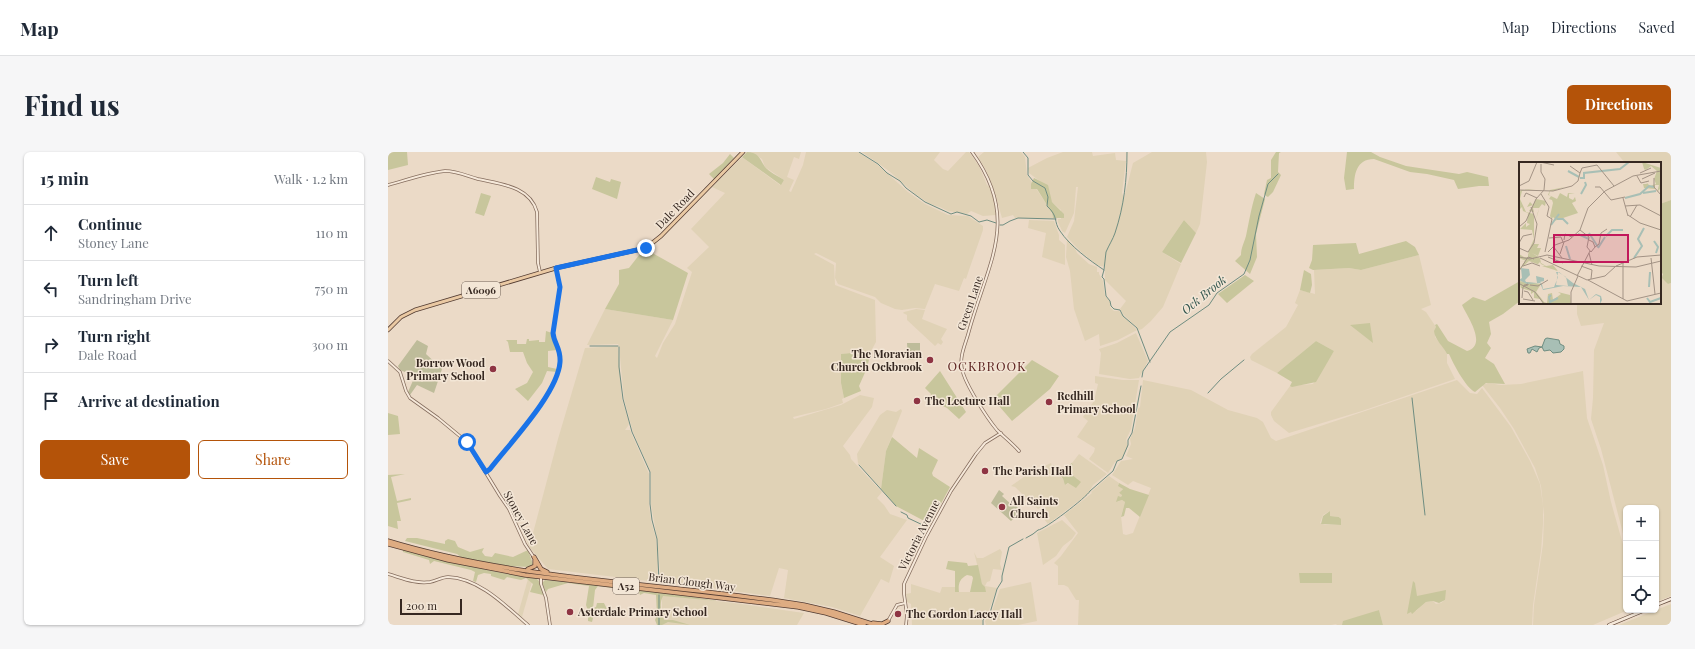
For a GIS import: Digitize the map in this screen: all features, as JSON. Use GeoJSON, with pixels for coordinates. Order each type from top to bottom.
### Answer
{"type":"FeatureCollection","features":[{"type":"Feature","properties":{"kind":"highway","name":"Brian Clough Way"},"geometry":{"type":"LineString","coordinates":[[388,542],[467,561],[519,570],[795,604],[824,609],[866,624]]}},
{"type":"Feature","properties":{"kind":"highway","name":"Brian Clough Way"},"geometry":{"type":"LineString","coordinates":[[388,542],[459,563],[541,577],[798,607],[875,625]]}},
{"type":"Feature","properties":{"kind":"highway"},"geometry":{"type":"LineString","coordinates":[[519,570],[533,568],[535,565],[535,558]]}},
{"type":"Feature","properties":{"kind":"highway"},"geometry":{"type":"LineString","coordinates":[[535,558],[543,570],[568,576]]}},
{"type":"Feature","properties":{"kind":"highway"},"geometry":{"type":"LineString","coordinates":[[866,624],[888,623]]}},
{"type":"Feature","properties":{"kind":"main road","name":"Dale Road"},"geometry":{"type":"LineString","coordinates":[[388,330],[404,315],[422,308],[540,272],[633,251],[651,245],[743,152]]}},
{"type":"Feature","properties":{"kind":"main road"},"geometry":{"type":"LineString","coordinates":[[1659,605],[1671,599]]}},
{"type":"Feature","properties":{"kind":"main road"},"geometry":{"type":"LineString","coordinates":[[1608,625],[1637,613]]}},
{"type":"Feature","properties":{"kind":"street","name":"Green Lane"},"geometry":{"type":"LineString","coordinates":[[972,152],[982,167],[995,195],[998,213],[997,242],[988,276],[975,310],[964,348],[962,370],[986,414],[1001,433]]}},
{"type":"Feature","properties":{"kind":"street"},"geometry":{"type":"LineString","coordinates":[[388,184],[434,173],[454,171],[498,183],[522,192],[534,204],[537,212],[538,262],[540,272]]}},
{"type":"Feature","properties":{"kind":"street"},"geometry":{"type":"LineString","coordinates":[[486,472],[490,469],[538,408],[556,381],[560,357],[559,348],[554,340],[553,330],[560,287],[556,268]]}},
{"type":"Feature","properties":{"kind":"street","name":"Stoney Lane"},"geometry":{"type":"LineString","coordinates":[[388,361],[400,372],[406,391],[410,398],[464,440],[509,509],[525,544],[535,558]]}},
{"type":"Feature","properties":{"kind":"street"},"geometry":{"type":"LineString","coordinates":[[1001,433],[1018,451]]}},
{"type":"Feature","properties":{"kind":"street","name":"Victoria Avenue"},"geometry":{"type":"LineString","coordinates":[[906,625],[907,615],[904,586],[908,574],[931,526],[980,448],[1001,433]]}},
{"type":"Feature","properties":{"kind":"street"},"geometry":{"type":"LineString","coordinates":[[388,574],[417,582],[434,581],[449,577],[475,584],[528,625]]}},
{"type":"Feature","properties":{"kind":"street"},"geometry":{"type":"LineString","coordinates":[[541,577],[541,584],[546,598],[550,625]]}},
{"type":"Feature","properties":{"kind":"street"},"geometry":{"type":"LineString","coordinates":[[888,623],[897,605],[905,603]]}},
{"type":"Feature","properties":{"kind":"shaded area"},"geometry":{"type":"Polygon","coordinates":[[[388,152],[407,152],[408,165],[388,170],[388,152]]]}},
{"type":"Feature","properties":{"kind":"shaded area"},"geometry":{"type":"Polygon","coordinates":[[[747,152],[757,155],[767,169],[784,180],[781,185],[742,157],[747,152]]]}},
{"type":"Feature","properties":{"kind":"shaded area"},"geometry":{"type":"Polygon","coordinates":[[[751,152],[801,152],[799,159],[794,157],[787,177],[794,180],[789,191],[791,192],[803,165],[806,152],[858,152],[878,165],[908,192],[925,204],[948,215],[968,216],[983,226],[983,230],[966,279],[964,278],[959,291],[935,284],[925,309],[895,309],[881,303],[875,297],[838,284],[835,278],[836,263],[816,253],[814,254],[834,265],[835,285],[875,300],[876,342],[871,351],[841,354],[841,383],[844,398],[842,399],[843,403],[793,417],[794,419],[841,405],[860,395],[874,398],[872,407],[843,446],[850,455],[851,459],[882,492],[877,498],[890,514],[907,520],[880,557],[894,566],[889,583],[881,579],[860,616],[832,607],[784,598],[788,570],[779,568],[770,596],[661,581],[657,538],[651,504],[651,473],[633,432],[624,399],[619,346],[618,344],[587,345],[605,309],[673,320],[655,356],[657,358],[663,343],[675,324],[692,272],[687,268],[709,247],[691,229],[725,193],[712,187],[742,157],[780,185],[784,180],[765,167],[762,159],[751,152]]]}},
{"type":"Feature","properties":{"kind":"shaded area"},"geometry":{"type":"Polygon","coordinates":[[[862,152],[940,152],[934,160],[943,169],[948,171],[966,152],[969,152],[979,166],[987,185],[990,187],[995,204],[996,215],[983,216],[971,211],[967,214],[948,211],[930,204],[915,194],[889,171],[862,152]]]}},
{"type":"Feature","properties":{"kind":"shaded area"},"geometry":{"type":"Polygon","coordinates":[[[984,152],[1021,152],[1025,157],[1027,175],[1051,211],[1053,218],[1015,218],[1013,215],[1002,218],[994,190],[986,170],[978,157],[984,152]]]}},
{"type":"Feature","properties":{"kind":"shaded area"},"geometry":{"type":"Polygon","coordinates":[[[1063,152],[1092,152],[1093,156],[1115,153],[1116,160],[1126,161],[1122,193],[1124,198],[1133,163],[1152,152],[1206,152],[1207,162],[1200,224],[1196,233],[1184,220],[1162,252],[1181,264],[1163,307],[1142,329],[1139,330],[1120,309],[1126,301],[1105,280],[1105,267],[1097,265],[1081,252],[1067,237],[1074,221],[1078,187],[1076,187],[1074,213],[1065,233],[1062,231],[1058,222],[1058,219],[1061,219],[1061,210],[1052,202],[1041,182],[1029,173],[1028,168],[1063,152]]]}},
{"type":"Feature","properties":{"kind":"shaded area"},"geometry":{"type":"Polygon","coordinates":[[[1276,152],[1281,152],[1279,153],[1278,172],[1281,175],[1273,192],[1268,197],[1264,194],[1267,180],[1271,178],[1271,160],[1276,152]]]}},
{"type":"Feature","properties":{"kind":"shaded area"},"geometry":{"type":"Polygon","coordinates":[[[1347,152],[1371,152],[1380,157],[1406,166],[1459,174],[1467,172],[1488,177],[1489,186],[1458,189],[1454,180],[1410,172],[1374,159],[1363,162],[1360,165],[1356,173],[1354,189],[1346,190],[1344,178],[1347,152]]]}},
{"type":"Feature","properties":{"kind":"shaded area"},"geometry":{"type":"Polygon","coordinates":[[[1616,152],[1671,152],[1671,200],[1661,204],[1661,162],[1624,162],[1616,152]]]}},
{"type":"Feature","properties":{"kind":"shaded area"},"geometry":{"type":"Polygon","coordinates":[[[730,154],[734,158],[714,179],[709,174],[723,163],[730,154]]]}},
{"type":"Feature","properties":{"kind":"shaded area"},"geometry":{"type":"Polygon","coordinates":[[[596,177],[610,182],[611,179],[621,182],[617,199],[592,189],[596,177]]]}},
{"type":"Feature","properties":{"kind":"shaded area"},"geometry":{"type":"Polygon","coordinates":[[[1034,178],[1048,185],[1052,202],[1064,214],[1064,218],[1053,218],[1052,213],[1037,189],[1031,189],[1031,184],[1034,178]]]}},
{"type":"Feature","properties":{"kind":"shaded area"},"geometry":{"type":"Polygon","coordinates":[[[481,193],[491,196],[484,216],[475,213],[481,193]]]}},
{"type":"Feature","properties":{"kind":"shaded area"},"geometry":{"type":"Polygon","coordinates":[[[1256,193],[1265,199],[1256,234],[1257,257],[1250,274],[1235,261],[1241,255],[1256,193]]]}},
{"type":"Feature","properties":{"kind":"shaded area"},"geometry":{"type":"Polygon","coordinates":[[[1671,200],[1671,283],[1668,284],[1662,278],[1663,274],[1661,272],[1661,204],[1671,200]]]}},
{"type":"Feature","properties":{"kind":"shaded area"},"geometry":{"type":"Polygon","coordinates":[[[1029,220],[1054,221],[1059,235],[1059,240],[1065,245],[1065,265],[1042,257],[1046,233],[1028,228],[1029,220]]]}},
{"type":"Feature","properties":{"kind":"shaded area"},"geometry":{"type":"Polygon","coordinates":[[[1184,220],[1196,233],[1181,263],[1162,252],[1184,220]]]}},
{"type":"Feature","properties":{"kind":"shaded area"},"geometry":{"type":"Polygon","coordinates":[[[1067,239],[1074,246],[1077,253],[1089,264],[1097,267],[1097,272],[1099,272],[1103,281],[1105,296],[1110,301],[1110,307],[1114,311],[1119,311],[1137,330],[1118,340],[1100,346],[1099,334],[1085,341],[1074,309],[1070,271],[1066,257],[1067,239]]]}},
{"type":"Feature","properties":{"kind":"shaded area"},"geometry":{"type":"Polygon","coordinates":[[[1406,241],[1415,247],[1419,255],[1361,270],[1349,268],[1313,270],[1309,268],[1312,260],[1313,245],[1356,243],[1359,254],[1406,241]]]}},
{"type":"Feature","properties":{"kind":"shaded area"},"geometry":{"type":"Polygon","coordinates":[[[643,250],[647,250],[688,273],[673,320],[605,309],[619,284],[619,270],[629,268],[643,250]]]}},
{"type":"Feature","properties":{"kind":"shaded area"},"geometry":{"type":"Polygon","coordinates":[[[1419,255],[1431,305],[1421,309],[1426,312],[1436,327],[1435,337],[1447,354],[1447,363],[1455,379],[1362,411],[1289,433],[1274,421],[1271,412],[1290,386],[1313,384],[1334,351],[1316,341],[1277,373],[1251,360],[1250,357],[1252,354],[1286,327],[1298,305],[1295,303],[1300,290],[1315,294],[1314,270],[1349,268],[1361,270],[1419,255]]]}},
{"type":"Feature","properties":{"kind":"shaded area"},"geometry":{"type":"Polygon","coordinates":[[[1304,270],[1311,274],[1312,285],[1310,293],[1300,290],[1304,270]]]}},
{"type":"Feature","properties":{"kind":"shaded area"},"geometry":{"type":"Polygon","coordinates":[[[1661,273],[1668,284],[1671,283],[1671,596],[1659,601],[1659,505],[1623,505],[1623,533],[1601,449],[1591,419],[1594,350],[1604,323],[1581,326],[1577,314],[1577,304],[1661,304],[1661,273]]]}},
{"type":"Feature","properties":{"kind":"shaded area"},"geometry":{"type":"Polygon","coordinates":[[[1245,275],[1254,281],[1227,303],[1218,294],[1245,275]]]}},
{"type":"Feature","properties":{"kind":"shaded area"},"geometry":{"type":"Polygon","coordinates":[[[1519,282],[1519,302],[1489,322],[1491,334],[1487,343],[1491,348],[1485,358],[1494,364],[1505,384],[1486,383],[1475,392],[1471,390],[1464,381],[1449,354],[1447,354],[1437,340],[1434,331],[1436,327],[1435,325],[1437,324],[1448,341],[1467,351],[1473,348],[1476,343],[1476,337],[1462,305],[1473,297],[1485,301],[1519,282]]]}},
{"type":"Feature","properties":{"kind":"shaded area"},"geometry":{"type":"Polygon","coordinates":[[[916,309],[925,310],[922,319],[947,329],[941,339],[943,342],[941,345],[938,343],[935,346],[907,320],[907,315],[903,313],[916,309]]]}},
{"type":"Feature","properties":{"kind":"shaded area"},"geometry":{"type":"Polygon","coordinates":[[[1370,323],[1373,343],[1350,325],[1370,323]]]}},
{"type":"Feature","properties":{"kind":"shaded area"},"geometry":{"type":"Polygon","coordinates":[[[546,331],[552,333],[557,350],[548,351],[548,367],[557,369],[557,372],[547,371],[542,383],[528,401],[515,389],[527,383],[533,372],[527,363],[523,352],[510,352],[508,342],[506,340],[517,340],[517,344],[526,344],[527,339],[529,339],[529,341],[539,340],[539,342],[545,342],[546,331]]]}},
{"type":"Feature","properties":{"kind":"shaded area"},"geometry":{"type":"Polygon","coordinates":[[[1136,333],[1148,361],[1139,378],[1130,379],[1099,374],[1101,353],[1099,349],[1117,343],[1136,333]]]}},
{"type":"Feature","properties":{"kind":"shaded area"},"geometry":{"type":"Polygon","coordinates":[[[1547,338],[1559,340],[1560,344],[1564,346],[1564,349],[1561,352],[1553,353],[1550,350],[1544,351],[1542,347],[1545,339],[1547,338]]]}},
{"type":"Feature","properties":{"kind":"shaded area"},"geometry":{"type":"Polygon","coordinates":[[[417,340],[428,346],[426,354],[442,369],[434,393],[417,385],[410,395],[408,392],[415,376],[400,370],[398,366],[417,340]]]}},
{"type":"Feature","properties":{"kind":"shaded area"},"geometry":{"type":"Polygon","coordinates":[[[1316,341],[1334,351],[1316,382],[1292,387],[1290,386],[1292,382],[1277,373],[1316,341]]]}},
{"type":"Feature","properties":{"kind":"shaded area"},"geometry":{"type":"Polygon","coordinates":[[[907,343],[920,343],[920,359],[908,360],[907,343]]]}},
{"type":"Feature","properties":{"kind":"shaded area"},"geometry":{"type":"Polygon","coordinates":[[[618,346],[622,399],[629,423],[625,430],[630,430],[649,474],[649,505],[651,521],[656,539],[658,560],[657,582],[548,569],[530,548],[523,533],[532,535],[533,533],[558,439],[585,348],[618,346]]]}},
{"type":"Feature","properties":{"kind":"shaded area"},"geometry":{"type":"Polygon","coordinates":[[[1535,346],[1542,347],[1539,348],[1537,352],[1532,349],[1530,353],[1528,353],[1527,349],[1535,346]]]}},
{"type":"Feature","properties":{"kind":"shaded area"},"geometry":{"type":"Polygon","coordinates":[[[871,351],[867,368],[859,386],[861,391],[844,398],[841,383],[841,354],[871,351]]]}},
{"type":"Feature","properties":{"kind":"shaded area"},"geometry":{"type":"Polygon","coordinates":[[[1032,360],[1059,376],[1050,389],[1012,421],[993,399],[1032,360]]]}},
{"type":"Feature","properties":{"kind":"shaded area"},"geometry":{"type":"Polygon","coordinates":[[[940,371],[966,412],[959,419],[947,408],[929,399],[931,394],[925,388],[940,371]]]}},
{"type":"Feature","properties":{"kind":"shaded area"},"geometry":{"type":"Polygon","coordinates":[[[1583,371],[1587,418],[1603,465],[1611,502],[1623,544],[1623,612],[1593,625],[1533,625],[1534,605],[1543,544],[1544,515],[1541,486],[1535,468],[1514,429],[1482,385],[1488,383],[1501,385],[1521,384],[1583,371]]]}},
{"type":"Feature","properties":{"kind":"shaded area"},"geometry":{"type":"Polygon","coordinates":[[[1095,376],[1123,380],[1139,380],[1131,429],[1126,440],[1128,446],[1122,458],[1115,462],[1108,473],[1089,459],[1095,448],[1077,437],[1088,421],[1083,417],[1094,401],[1098,384],[1095,383],[1095,376]]]}},
{"type":"Feature","properties":{"kind":"shaded area"},"geometry":{"type":"Polygon","coordinates":[[[1143,380],[1191,390],[1228,410],[1257,418],[1263,422],[1271,438],[1276,441],[1457,380],[1470,393],[1477,394],[1482,388],[1511,427],[1530,461],[1540,484],[1543,506],[1543,524],[1532,625],[1383,625],[1379,610],[1342,625],[1078,625],[1079,600],[1076,600],[1068,587],[1058,585],[1058,566],[1054,563],[1078,533],[1064,515],[1092,493],[1091,492],[1109,476],[1123,488],[1119,494],[1122,494],[1121,497],[1117,502],[1122,500],[1125,502],[1121,516],[1123,534],[1126,535],[1133,533],[1151,488],[1133,481],[1128,485],[1112,475],[1121,461],[1133,459],[1126,456],[1131,444],[1130,439],[1135,428],[1138,409],[1140,407],[1143,380]],[[1330,511],[1323,515],[1320,523],[1325,525],[1340,525],[1340,517],[1330,516],[1330,511]],[[1415,583],[1411,612],[1416,611],[1426,602],[1433,601],[1436,604],[1445,600],[1416,597],[1415,583]]]}},
{"type":"Feature","properties":{"kind":"shaded area"},"geometry":{"type":"Polygon","coordinates":[[[901,409],[902,411],[886,451],[881,489],[858,463],[857,454],[880,415],[887,410],[896,412],[901,409]]]}},
{"type":"Feature","properties":{"kind":"shaded area"},"geometry":{"type":"Polygon","coordinates":[[[388,413],[398,416],[400,434],[388,435],[388,413]]]}},
{"type":"Feature","properties":{"kind":"shaded area"},"geometry":{"type":"Polygon","coordinates":[[[892,437],[917,458],[919,448],[938,460],[932,473],[933,476],[950,487],[930,524],[896,506],[881,489],[886,451],[892,437]]]}},
{"type":"Feature","properties":{"kind":"shaded area"},"geometry":{"type":"Polygon","coordinates":[[[1079,454],[1107,474],[1093,485],[1088,494],[1048,524],[1039,513],[1051,503],[1048,502],[1038,509],[1015,487],[1011,486],[1028,474],[1051,463],[1053,469],[1063,479],[1065,485],[1078,479],[1073,477],[1070,471],[1073,465],[1072,463],[1079,454]]]}},
{"type":"Feature","properties":{"kind":"shaded area"},"geometry":{"type":"Polygon","coordinates":[[[1072,463],[1071,474],[1081,482],[1076,488],[1068,483],[1065,485],[1063,479],[1053,465],[1063,469],[1072,463]]]}},
{"type":"Feature","properties":{"kind":"shaded area"},"geometry":{"type":"Polygon","coordinates":[[[405,474],[391,477],[397,501],[411,498],[411,500],[397,503],[401,521],[397,521],[398,529],[388,526],[388,475],[405,474]]]}},
{"type":"Feature","properties":{"kind":"shaded area"},"geometry":{"type":"Polygon","coordinates":[[[1119,483],[1130,489],[1149,495],[1140,517],[1129,508],[1126,508],[1124,516],[1121,517],[1125,502],[1122,500],[1116,502],[1118,496],[1121,497],[1122,495],[1119,493],[1123,489],[1118,486],[1119,483]]]}},
{"type":"Feature","properties":{"kind":"shaded area"},"geometry":{"type":"Polygon","coordinates":[[[999,490],[1004,494],[1002,496],[1013,506],[1015,504],[1021,511],[1011,521],[991,503],[999,490]]]}},
{"type":"Feature","properties":{"kind":"shaded area"},"geometry":{"type":"Polygon","coordinates":[[[1330,511],[1330,516],[1339,517],[1341,519],[1341,525],[1321,524],[1323,516],[1330,511]]]}},
{"type":"Feature","properties":{"kind":"shaded area"},"geometry":{"type":"Polygon","coordinates":[[[1062,520],[1076,533],[1072,539],[1063,546],[1056,556],[1043,565],[1037,533],[1062,520]]]}},
{"type":"Feature","properties":{"kind":"shaded area"},"geometry":{"type":"Polygon","coordinates":[[[407,538],[417,538],[445,544],[445,541],[448,539],[455,541],[458,547],[470,552],[484,548],[482,552],[485,556],[492,557],[495,553],[513,557],[528,550],[533,564],[529,567],[509,566],[462,558],[457,554],[405,541],[407,538]]]}},
{"type":"Feature","properties":{"kind":"shaded area"},"geometry":{"type":"Polygon","coordinates":[[[403,549],[449,562],[536,578],[539,581],[544,594],[530,592],[533,584],[526,578],[521,580],[507,577],[504,580],[491,576],[491,574],[484,573],[478,575],[476,582],[473,581],[475,572],[471,570],[434,561],[430,564],[429,560],[403,552],[403,549]]]}},
{"type":"Feature","properties":{"kind":"shaded area"},"geometry":{"type":"Polygon","coordinates":[[[1000,549],[1002,552],[1000,564],[1002,570],[993,569],[990,581],[987,582],[985,586],[997,588],[988,613],[982,616],[982,625],[912,625],[911,604],[907,602],[906,594],[911,593],[911,584],[940,593],[942,587],[955,587],[955,592],[985,592],[974,552],[977,558],[983,558],[1000,549]]]}},
{"type":"Feature","properties":{"kind":"shaded area"},"geometry":{"type":"Polygon","coordinates":[[[948,561],[967,563],[968,566],[978,565],[982,584],[985,587],[986,592],[970,592],[973,578],[972,576],[967,575],[962,578],[960,582],[959,592],[955,592],[955,571],[946,569],[948,561]]]}},
{"type":"Feature","properties":{"kind":"shaded area"},"geometry":{"type":"Polygon","coordinates":[[[1299,573],[1332,573],[1332,583],[1300,583],[1299,573]]]}},
{"type":"Feature","properties":{"kind":"shaded area"},"geometry":{"type":"Polygon","coordinates":[[[528,579],[532,582],[522,617],[518,614],[528,579]]]}},
{"type":"Feature","properties":{"kind":"shaded area"},"geometry":{"type":"Polygon","coordinates":[[[545,580],[655,591],[718,601],[663,596],[661,608],[664,620],[673,620],[690,625],[668,622],[662,625],[657,625],[655,620],[657,615],[656,595],[644,593],[640,595],[639,592],[598,586],[595,590],[593,608],[596,607],[597,603],[604,603],[607,609],[606,615],[594,614],[592,622],[588,621],[588,611],[586,605],[589,586],[568,583],[548,589],[546,592],[542,583],[545,580]]]}},
{"type":"Feature","properties":{"kind":"shaded area"},"geometry":{"type":"Polygon","coordinates":[[[1413,581],[1415,583],[1417,596],[1446,590],[1445,600],[1439,603],[1433,601],[1426,602],[1412,614],[1411,612],[1407,614],[1413,581]]]}},
{"type":"Feature","properties":{"kind":"shaded area"},"geometry":{"type":"Polygon","coordinates":[[[1031,582],[1037,621],[1018,625],[986,625],[985,621],[992,611],[1000,589],[1031,582]]]}},
{"type":"Feature","properties":{"kind":"shaded area"},"geometry":{"type":"Polygon","coordinates":[[[662,595],[804,613],[797,625],[662,625],[662,595]]]}},
{"type":"Feature","properties":{"kind":"shaded area"},"geometry":{"type":"Polygon","coordinates":[[[1671,604],[1671,625],[1619,625],[1649,613],[1659,613],[1659,609],[1671,604]]]}},
{"type":"Feature","properties":{"kind":"shaded area"},"geometry":{"type":"Polygon","coordinates":[[[1379,610],[1383,625],[1342,625],[1343,621],[1379,610]]]}},
{"type":"Feature","properties":{"kind":"waterway"},"geometry":{"type":"LineString","coordinates":[[859,152],[878,164],[887,173],[900,181],[906,188],[925,202],[951,214],[957,212],[971,216],[979,222],[987,220],[996,223]]}},
{"type":"Feature","properties":{"kind":"waterway"},"geometry":{"type":"LineString","coordinates":[[1023,152],[1028,158],[1028,175],[1033,181],[1045,188],[1048,197],[1047,206],[1055,216],[1060,231],[1074,247],[1104,270],[1102,277],[1104,279],[1106,296],[1110,301],[1111,306],[1114,309],[1120,310],[1123,316],[1137,328],[1150,362]]}},
{"type":"Feature","properties":{"kind":"waterway"},"geometry":{"type":"LineString","coordinates":[[1104,270],[1106,252],[1115,233],[1123,203],[1126,183],[1127,152]]}},
{"type":"Feature","properties":{"kind":"waterway","name":"Ock Brook"},"geometry":{"type":"LineString","coordinates":[[1142,377],[1143,371],[1170,332],[1209,305],[1217,293],[1244,274],[1250,260],[1259,216],[1268,184],[1278,174]]}},
{"type":"Feature","properties":{"kind":"waterway"},"geometry":{"type":"LineString","coordinates":[[1000,225],[1018,218],[1056,219]]}},
{"type":"Feature","properties":{"kind":"waterway"},"geometry":{"type":"LineString","coordinates":[[590,346],[618,346]]}},
{"type":"Feature","properties":{"kind":"waterway"},"geometry":{"type":"LineString","coordinates":[[619,347],[619,367],[623,399],[632,432],[650,472],[650,504],[657,539],[659,581]]}},
{"type":"Feature","properties":{"kind":"waterway"},"geometry":{"type":"LineString","coordinates":[[1208,393],[1221,379],[1244,360]]}},
{"type":"Feature","properties":{"kind":"waterway","name":"Ock Brook"},"geometry":{"type":"LineString","coordinates":[[1026,538],[1065,513],[1113,471],[1117,461],[1122,459],[1128,445],[1128,440],[1132,433],[1141,386]]}},
{"type":"Feature","properties":{"kind":"waterway"},"geometry":{"type":"LineString","coordinates":[[1412,398],[1425,515]]}},
{"type":"Feature","properties":{"kind":"waterway"},"geometry":{"type":"LineString","coordinates":[[859,465],[896,506]]}},
{"type":"Feature","properties":{"kind":"waterway"},"geometry":{"type":"LineString","coordinates":[[901,512],[907,515],[908,518],[927,527]]}},
{"type":"Feature","properties":{"kind":"waterway","name":"Ock Brook"},"geometry":{"type":"LineString","coordinates":[[983,625],[983,620],[990,613],[997,589],[1002,581],[1009,547],[1023,539]]}},
{"type":"Feature","properties":{"kind":"waterway"},"geometry":{"type":"LineString","coordinates":[[659,595],[659,625]]}},
{"type":"Feature","properties":{"kind":"place","name":"The Moravian Church Ockbrook"},"geometry":{"type":"Point","coordinates":[930,360]}},
{"type":"Feature","properties":{"kind":"place","name":"Borrow Wood Primary School"},"geometry":{"type":"Point","coordinates":[493,369]}},
{"type":"Feature","properties":{"kind":"place","name":"The Lecture Hall"},"geometry":{"type":"Point","coordinates":[917,401]}},
{"type":"Feature","properties":{"kind":"place","name":"Redhill Primary School"},"geometry":{"type":"Point","coordinates":[1049,402]}},
{"type":"Feature","properties":{"kind":"place","name":"The Parish Hall"},"geometry":{"type":"Point","coordinates":[985,471]}},
{"type":"Feature","properties":{"kind":"place","name":"All Saints Church"},"geometry":{"type":"Point","coordinates":[1002,507]}},
{"type":"Feature","properties":{"kind":"place","name":"Asterdale Primary School"},"geometry":{"type":"Point","coordinates":[570,612]}},
{"type":"Feature","properties":{"kind":"place","name":"The Gordon Lacey Hall"},"geometry":{"type":"Point","coordinates":[898,614]}},
{"type":"Feature","properties":{"kind":"district","name":"OCKBROOK"},"geometry":{"type":"Point","coordinates":[987,366]}},
{"type":"Feature","properties":{"kind":"route"},"geometry":{"type":"LineString","coordinates":[[467,442],[486,472],[490,469],[538,408],[556,381],[560,364],[559,348],[554,340],[553,333],[556,306],[560,293],[556,268],[646,248]]}}]}
